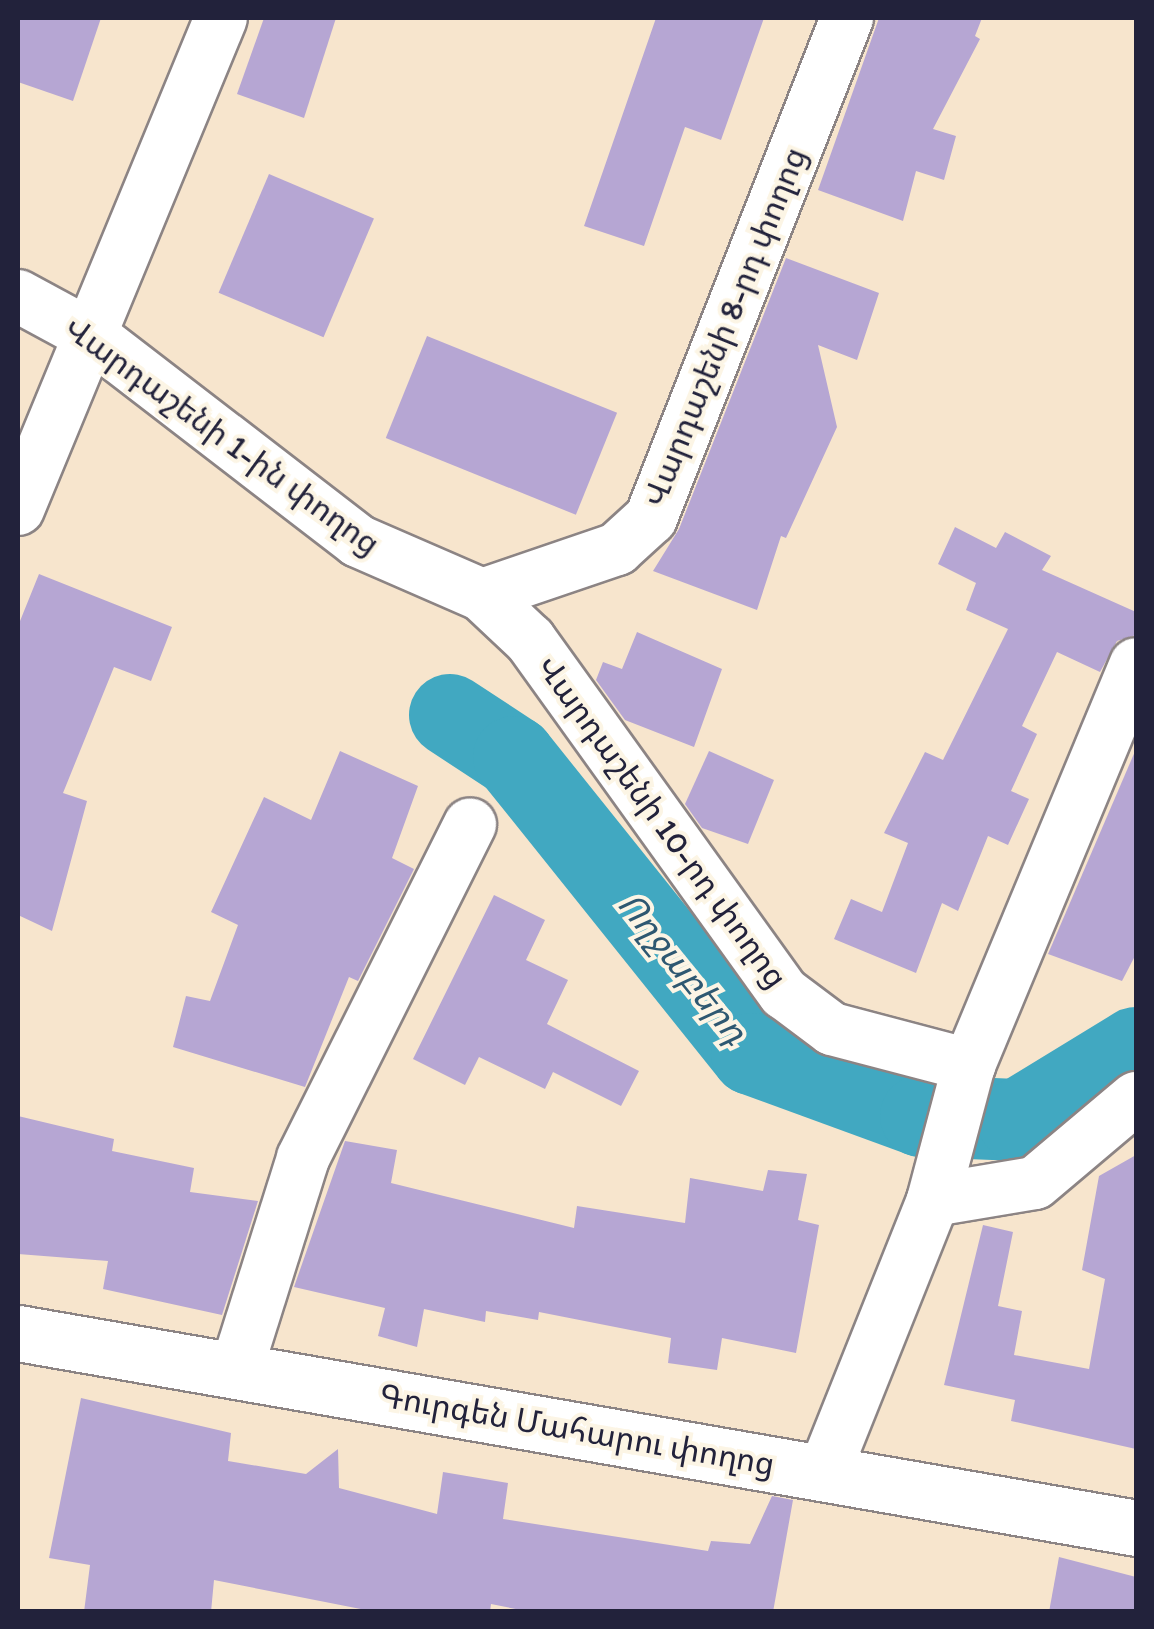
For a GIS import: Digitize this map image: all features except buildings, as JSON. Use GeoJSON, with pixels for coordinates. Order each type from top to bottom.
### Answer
{"type":"FeatureCollection","features":[{"type":"Feature","properties":{"kind":"main road","name":"Գուրգեն Մահարու փողոց"},"geometry":{"type":"LineString","coordinates":[[18,1332],[1136,1528]]}},
{"type":"Feature","properties":{"kind":"street"},"geometry":{"type":"LineString","coordinates":[[18,509],[220,18]]}},
{"type":"Feature","properties":{"kind":"street","name":"Վարդաշենի 8-րդ փողոց"},"geometry":{"type":"LineString","coordinates":[[482,595],[617,550],[652,518],[847,18]]}},
{"type":"Feature","properties":{"kind":"street","name":"Վարդաշենի 1-ին փողոց"},"geometry":{"type":"LineString","coordinates":[[18,296],[92,336],[358,541],[482,595]]}},
{"type":"Feature","properties":{"kind":"street","name":"Վարդաշենի 10-րդ փողոց"},"geometry":{"type":"LineString","coordinates":[[482,595],[530,640],[784,993],[832,1029],[967,1072]]}},
{"type":"Feature","properties":{"kind":"street"},"geometry":{"type":"LineString","coordinates":[[824,1473],[934,1193],[967,1072],[1136,664]]}},
{"type":"Feature","properties":{"kind":"street"},"geometry":{"type":"LineString","coordinates":[[236,1371],[303,1158],[470,824]]}},
{"type":"Feature","properties":{"kind":"street"},"geometry":{"type":"LineString","coordinates":[[934,1193],[1035,1183],[1136,1098]]}},
{"type":"Feature","properties":{"kind":"waterway","name":"Ողջաբերդ"},"geometry":{"type":"LineString","coordinates":[[450,715],[514,757],[752,1054],[921,1116],[1018,1120],[1136,1048]]}}]}
